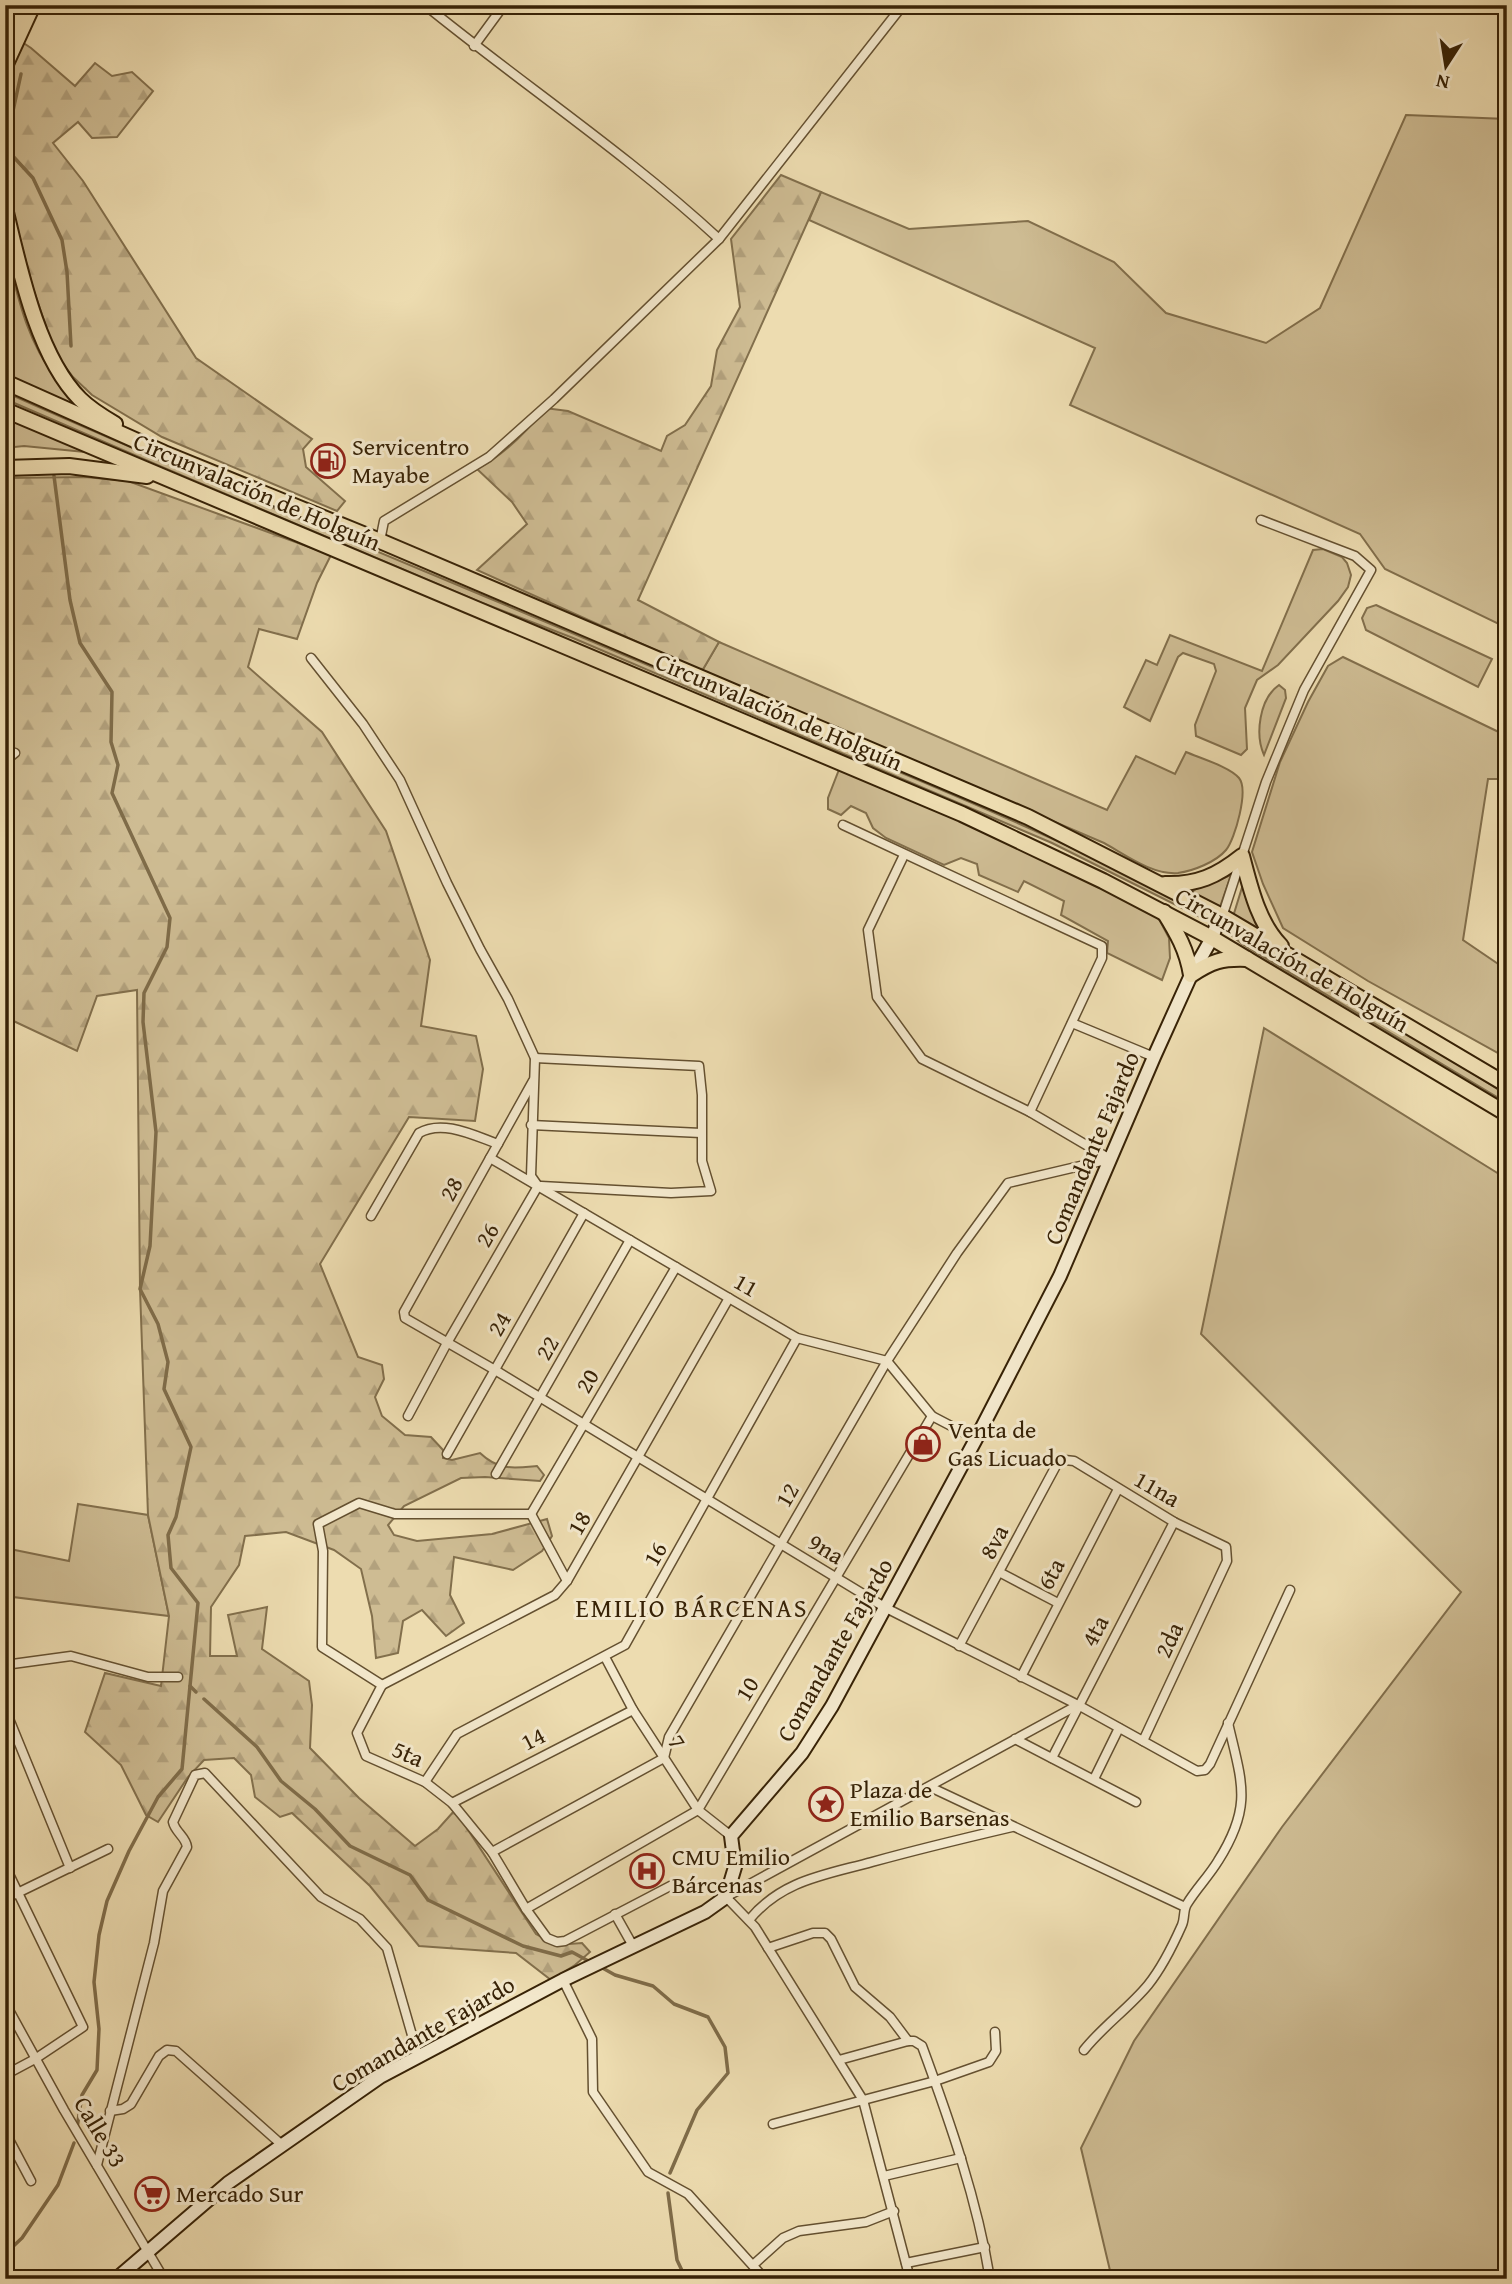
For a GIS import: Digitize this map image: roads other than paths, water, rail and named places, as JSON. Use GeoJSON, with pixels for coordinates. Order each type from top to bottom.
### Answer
{"type":"FeatureCollection","features":[{"type":"Feature","properties":{"kind":"highway"},"geometry":{"type":"LineString","coordinates":[[5,34],[31,5]]}},
{"type":"Feature","properties":{"kind":"highway"},"geometry":{"type":"LineString","coordinates":[[5,66],[31,5]]}},
{"type":"Feature","properties":{"kind":"highway"},"geometry":{"type":"LineString","coordinates":[[5,208],[23,280],[43,340],[59,370],[80,398],[110,421],[164,453]]}},
{"type":"Feature","properties":{"kind":"highway","name":"Circunvalación de Holguín"},"geometry":{"type":"LineString","coordinates":[[5,383],[164,453],[380,541],[1028,817],[1220,915],[1507,1085]]}},
{"type":"Feature","properties":{"kind":"highway","name":"Circunvalación de Holguín"},"geometry":{"type":"LineString","coordinates":[[5,410],[962,814],[1163,911],[1251,959],[1507,1114]]}},
{"type":"Feature","properties":{"kind":"highway"},"geometry":{"type":"LineString","coordinates":[[5,468],[69,467],[162,477]]}},
{"type":"Feature","properties":{"kind":"highway"},"geometry":{"type":"LineString","coordinates":[[1159,884],[1202,880],[1220,873],[1242,856],[1259,910],[1273,938],[1292,957]]}},
{"type":"Feature","properties":{"kind":"highway"},"geometry":{"type":"LineString","coordinates":[[1163,911],[1182,942],[1188,956],[1191,975],[1209,963],[1226,958],[1251,959]]}},
{"type":"Feature","properties":{"kind":"street"},"geometry":{"type":"LineString","coordinates":[[425,5],[474,46],[674,197],[719,239]]}},
{"type":"Feature","properties":{"kind":"street"},"geometry":{"type":"LineString","coordinates":[[474,46],[503,5]]}},
{"type":"Feature","properties":{"kind":"street"},"geometry":{"type":"LineString","coordinates":[[380,541],[384,521],[489,457],[554,399],[719,239],[903,5]]}},
{"type":"Feature","properties":{"kind":"street"},"geometry":{"type":"LineString","coordinates":[[1220,915],[1223,914],[1266,782],[1304,690],[1371,570],[1355,556],[1261,520]]}},
{"type":"Feature","properties":{"kind":"street"},"geometry":{"type":"LineString","coordinates":[[311,658],[363,724],[400,780],[447,883],[508,999],[534,1058],[531,1176],[538,1186],[671,1193],[711,1191],[702,1161],[699,1066],[534,1058]]}},
{"type":"Feature","properties":{"kind":"street"},"geometry":{"type":"LineString","coordinates":[[5,761],[15,753]]}},
{"type":"Feature","properties":{"kind":"street"},"geometry":{"type":"LineString","coordinates":[[843,825],[1102,946],[1102,957],[1030,1112]]}},
{"type":"Feature","properties":{"kind":"street"},"geometry":{"type":"LineString","coordinates":[[904,855],[868,930],[877,997],[922,1059],[1030,1112],[1110,1159]]}},
{"type":"Feature","properties":{"kind":"street","name":"Comandante Fajardo"},"geometry":{"type":"LineString","coordinates":[[731,1836],[803,1753],[886,1608],[976,1439],[1060,1276],[1154,1057],[1191,975],[1212,938],[1220,915]]}},
{"type":"Feature","properties":{"kind":"street"},"geometry":{"type":"LineString","coordinates":[[1073,1023],[1154,1057]]}},
{"type":"Feature","properties":{"kind":"street","name":"28"},"geometry":{"type":"LineString","coordinates":[[404,1315],[533,1081]]}},
{"type":"Feature","properties":{"kind":"street"},"geometry":{"type":"LineString","coordinates":[[531,1125],[701,1133]]}},
{"type":"Feature","properties":{"kind":"street"},"geometry":{"type":"LineString","coordinates":[[371,1216],[419,1133],[427,1128],[461,1130],[498,1144]]}},
{"type":"Feature","properties":{"kind":"street","name":"11"},"geometry":{"type":"LineString","coordinates":[[490,1158],[797,1338],[887,1361]]}},
{"type":"Feature","properties":{"kind":"street","name":"12"},"geometry":{"type":"LineString","coordinates":[[664,1758],[669,1737],[887,1361],[957,1253],[1008,1183],[1110,1159]]}},
{"type":"Feature","properties":{"kind":"street","name":"26"},"geometry":{"type":"LineString","coordinates":[[408,1416],[538,1186]]}},
{"type":"Feature","properties":{"kind":"street","name":"24"},"geometry":{"type":"LineString","coordinates":[[447,1454],[584,1213]]}},
{"type":"Feature","properties":{"kind":"street","name":"22"},"geometry":{"type":"LineString","coordinates":[[496,1474],[631,1240]]}},
{"type":"Feature","properties":{"kind":"street","name":"20"},"geometry":{"type":"LineString","coordinates":[[531,1514],[676,1267]]}},
{"type":"Feature","properties":{"kind":"street","name":"18"},"geometry":{"type":"LineString","coordinates":[[382,1685],[555,1595],[639,1458],[729,1298]]}},
{"type":"Feature","properties":{"kind":"street","name":"9na"},"geometry":{"type":"LineString","coordinates":[[404,1315],[886,1608],[1078,1705],[1197,1771],[1205,1770],[1210,1764],[1228,1723]]}},
{"type":"Feature","properties":{"kind":"street","name":"16"},"geometry":{"type":"LineString","coordinates":[[425,1782],[457,1734],[625,1645],[797,1338]]}},
{"type":"Feature","properties":{"kind":"street"},"geometry":{"type":"LineString","coordinates":[[887,1361],[932,1416],[976,1439]]}},
{"type":"Feature","properties":{"kind":"street","name":"10"},"geometry":{"type":"LineString","coordinates":[[526,1909],[698,1810],[932,1416]]}},
{"type":"Feature","properties":{"kind":"street","name":"11na"},"geometry":{"type":"LineString","coordinates":[[1065,1460],[1074,1461],[1174,1522],[1226,1547],[1228,1553]]}},
{"type":"Feature","properties":{"kind":"street","name":"8va"},"geometry":{"type":"LineString","coordinates":[[959,1646],[1058,1462],[1065,1460]]}},
{"type":"Feature","properties":{"kind":"street","name":"6ta"},"geometry":{"type":"LineString","coordinates":[[1021,1677],[1118,1489]]}},
{"type":"Feature","properties":{"kind":"street"},"geometry":{"type":"LineString","coordinates":[[382,1685],[322,1647],[323,1551],[318,1524],[359,1503],[395,1514],[531,1514],[566,1581]]}},
{"type":"Feature","properties":{"kind":"street","name":"4ta"},"geometry":{"type":"LineString","coordinates":[[1052,1758],[1174,1522]]}},
{"type":"Feature","properties":{"kind":"street","name":"2da"},"geometry":{"type":"LineString","coordinates":[[1143,1741],[1227,1561],[1228,1553]]}},
{"type":"Feature","properties":{"kind":"street"},"geometry":{"type":"LineString","coordinates":[[999,1572],[1058,1603]]}},
{"type":"Feature","properties":{"kind":"street"},"geometry":{"type":"LineString","coordinates":[[1084,2050],[1099,2031],[1148,1985],[1181,1927],[1185,1907],[1217,1862],[1241,1816],[1240,1773],[1228,1723],[1290,1591]]}},
{"type":"Feature","properties":{"kind":"street"},"geometry":{"type":"LineString","coordinates":[[5,1665],[71,1656],[148,1677],[178,1677]]}},
{"type":"Feature","properties":{"kind":"street","name":"7"},"geometry":{"type":"LineString","coordinates":[[605,1657],[633,1710],[698,1810],[731,1836]]}},
{"type":"Feature","properties":{"kind":"street","name":"5ta"},"geometry":{"type":"LineString","coordinates":[[382,1685],[357,1733],[366,1756],[425,1782],[452,1803],[492,1852],[547,1938],[557,1942],[565,1941],[615,1914]]}},
{"type":"Feature","properties":{"kind":"street"},"geometry":{"type":"LineString","coordinates":[[726,1896],[1078,1705]]}},
{"type":"Feature","properties":{"kind":"street"},"geometry":{"type":"LineString","coordinates":[[5,1709],[69,1868]]}},
{"type":"Feature","properties":{"kind":"street","name":"14"},"geometry":{"type":"LineString","coordinates":[[452,1803],[633,1710]]}},
{"type":"Feature","properties":{"kind":"street"},"geometry":{"type":"LineString","coordinates":[[1094,1779],[1119,1728]]}},
{"type":"Feature","properties":{"kind":"street"},"geometry":{"type":"LineString","coordinates":[[1015,1739],[1136,1802]]}},
{"type":"Feature","properties":{"kind":"street"},"geometry":{"type":"LineString","coordinates":[[492,1852],[664,1758]]}},
{"type":"Feature","properties":{"kind":"street"},"geometry":{"type":"LineString","coordinates":[[97,2165],[154,1943],[163,1891],[187,1847],[173,1822],[195,1776],[200,1773],[205,1773],[321,1897],[360,1919],[387,1948],[418,2056]]}},
{"type":"Feature","properties":{"kind":"street"},"geometry":{"type":"LineString","coordinates":[[930,1787],[1185,1907]]}},
{"type":"Feature","properties":{"kind":"street"},"geometry":{"type":"LineString","coordinates":[[749,1920],[779,1893],[816,1875],[1013,1827]]}},
{"type":"Feature","properties":{"kind":"street"},"geometry":{"type":"LineString","coordinates":[[726,1896],[735,1867],[731,1836]]}},
{"type":"Feature","properties":{"kind":"street"},"geometry":{"type":"LineString","coordinates":[[5,1899],[108,1849]]}},
{"type":"Feature","properties":{"kind":"street"},"geometry":{"type":"LineString","coordinates":[[5,1866],[83,2027],[5,2075]]}},
{"type":"Feature","properties":{"kind":"street"},"geometry":{"type":"LineString","coordinates":[[633,1946],[615,1914],[676,1883]]}},
{"type":"Feature","properties":{"kind":"street"},"geometry":{"type":"LineString","coordinates":[[726,1896],[749,1920],[768,1948],[863,2100],[910,2279]]}},
{"type":"Feature","properties":{"kind":"street","name":"Comandante Fajardo"},"geometry":{"type":"LineString","coordinates":[[116,2279],[228,2183],[380,2077],[563,1980],[705,1912],[726,1896]]}},
{"type":"Feature","properties":{"kind":"street"},"geometry":{"type":"LineString","coordinates":[[768,1948],[813,1933],[825,1933],[855,1986],[890,2017],[908,2041]]}},
{"type":"Feature","properties":{"kind":"street"},"geometry":{"type":"LineString","coordinates":[[563,1980],[592,2039],[593,2092],[648,2172],[688,2193],[765,2279]]}},
{"type":"Feature","properties":{"kind":"street","name":"Calle 33"},"geometry":{"type":"LineString","coordinates":[[5,2003],[164,2279]]}},
{"type":"Feature","properties":{"kind":"street"},"geometry":{"type":"LineString","coordinates":[[773,2124],[935,2081],[989,2062],[996,2051],[995,2032]]}},
{"type":"Feature","properties":{"kind":"street"},"geometry":{"type":"LineString","coordinates":[[839,2060],[908,2041],[922,2046],[961,2158],[985,2247],[990,2279]]}},
{"type":"Feature","properties":{"kind":"street"},"geometry":{"type":"LineString","coordinates":[[110,2111],[123,2109],[131,2104],[159,2056],[167,2050],[176,2052],[282,2145]]}},
{"type":"Feature","properties":{"kind":"street"},"geometry":{"type":"LineString","coordinates":[[5,2132],[32,2181]]}},
{"type":"Feature","properties":{"kind":"street"},"geometry":{"type":"LineString","coordinates":[[884,2176],[961,2158]]}},
{"type":"Feature","properties":{"kind":"street"},"geometry":{"type":"LineString","coordinates":[[752,2265],[783,2238],[799,2231],[866,2222],[894,2211]]}},
{"type":"Feature","properties":{"kind":"street"},"geometry":{"type":"LineString","coordinates":[[906,2263],[985,2247]]}},
{"type":"Feature","properties":{"kind":"waterway"},"geometry":{"type":"LineString","coordinates":[[21,74],[10,125],[10,153],[33,178],[62,240],[67,272],[71,346]]}},
{"type":"Feature","properties":{"kind":"waterway"},"geometry":{"type":"LineString","coordinates":[[54,476],[70,600],[80,643],[112,692],[111,742],[118,765],[112,793],[170,918],[167,947],[144,993],[143,1022],[156,1132],[150,1246],[140,1289],[158,1324],[168,1362],[164,1389],[191,1447],[176,1517],[168,1535],[171,1568],[198,1603],[182,1769],[158,1797],[129,1851],[107,1901],[99,1935],[94,1982],[99,2029],[97,2070],[82,2095],[77,2128]]}},
{"type":"Feature","properties":{"kind":"waterway"},"geometry":{"type":"LineString","coordinates":[[190,1686],[196,1692]]}},
{"type":"Feature","properties":{"kind":"waterway"},"geometry":{"type":"LineString","coordinates":[[204,1699],[257,1747],[281,1781],[315,1809],[350,1846],[410,1875],[428,1900],[523,1946],[561,1956],[572,1952],[592,1963]]}},
{"type":"Feature","properties":{"kind":"waterway"},"geometry":{"type":"LineString","coordinates":[[599,1966],[615,1975],[653,1986],[674,2004],[708,2017],[725,2047],[728,2073],[697,2110],[670,2173]]}},
{"type":"Feature","properties":{"kind":"waterway"},"geometry":{"type":"LineString","coordinates":[[5,2254],[22,2238],[58,2185],[74,2143]]}},
{"type":"Feature","properties":{"kind":"waterway"},"geometry":{"type":"LineString","coordinates":[[668,2193],[677,2260],[686,2279]]}},
{"type":"Feature","properties":{"kind":"place","name":"Servicentro Mayabe"},"geometry":{"type":"Point","coordinates":[328,461]}},
{"type":"Feature","properties":{"kind":"place","name":"Venta de Gas Licuado"},"geometry":{"type":"Point","coordinates":[923,1444]}},
{"type":"Feature","properties":{"kind":"place","name":"Plaza de Emilio Barsenas"},"geometry":{"type":"Point","coordinates":[826,1804]}},
{"type":"Feature","properties":{"kind":"place","name":"CMU Emilio Bárcenas"},"geometry":{"type":"Point","coordinates":[647,1871]}},
{"type":"Feature","properties":{"kind":"place","name":"Mercado Sur"},"geometry":{"type":"Point","coordinates":[152,2194]}},
{"type":"Feature","properties":{"kind":"district","name":"EMILIO BÁRCENAS"},"geometry":{"type":"Point","coordinates":[692,1608]}}]}
